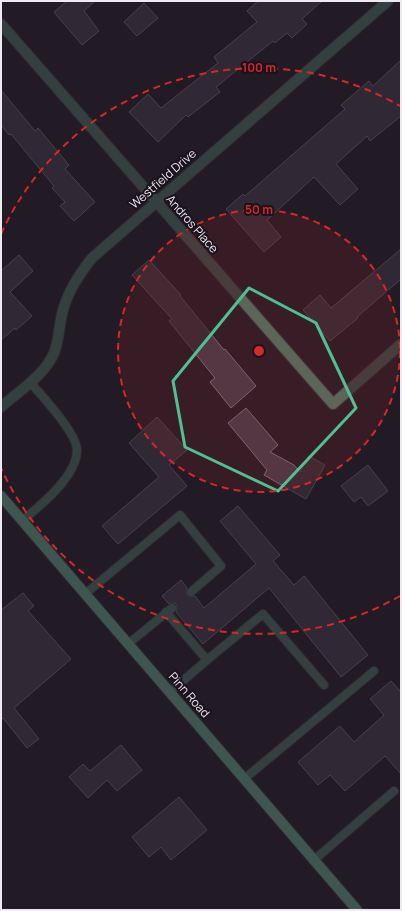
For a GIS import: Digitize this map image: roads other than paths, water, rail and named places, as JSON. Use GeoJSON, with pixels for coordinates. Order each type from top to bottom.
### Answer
{"type":"FeatureCollection","features":[{"type":"Feature","properties":{"kind":"street","name":"Westfield Drive"},"geometry":{"type":"LineString","coordinates":[[1,407],[38,376],[55,352],[62,312],[70,290],[92,258],[388,1]]}},
{"type":"Feature","properties":{"kind":"street","name":"Andros Place"},"geometry":{"type":"LineString","coordinates":[[1,24],[333,404],[401,344]]}},
{"type":"Feature","properties":{"kind":"street","name":"Pinn Road"},"geometry":{"type":"LineString","coordinates":[[1,496],[357,910]]}},
{"type":"Feature","properties":{"kind":"lane"},"geometry":{"type":"LineString","coordinates":[[22,520],[50,497],[74,465],[77,448],[66,425],[30,382]]}},
{"type":"Feature","properties":{"kind":"lane"},"geometry":{"type":"LineString","coordinates":[[85,594],[180,514],[221,566],[191,592]]}},
{"type":"Feature","properties":{"kind":"lane"},"geometry":{"type":"LineString","coordinates":[[128,644],[169,610],[207,660]]}},
{"type":"Feature","properties":{"kind":"lane"},"geometry":{"type":"LineString","coordinates":[[170,692],[263,614],[324,685]]}},
{"type":"Feature","properties":{"kind":"lane"},"geometry":{"type":"LineString","coordinates":[[244,779],[374,671]]}},
{"type":"Feature","properties":{"kind":"lane"},"geometry":{"type":"LineString","coordinates":[[314,860],[394,791]]}}]}
